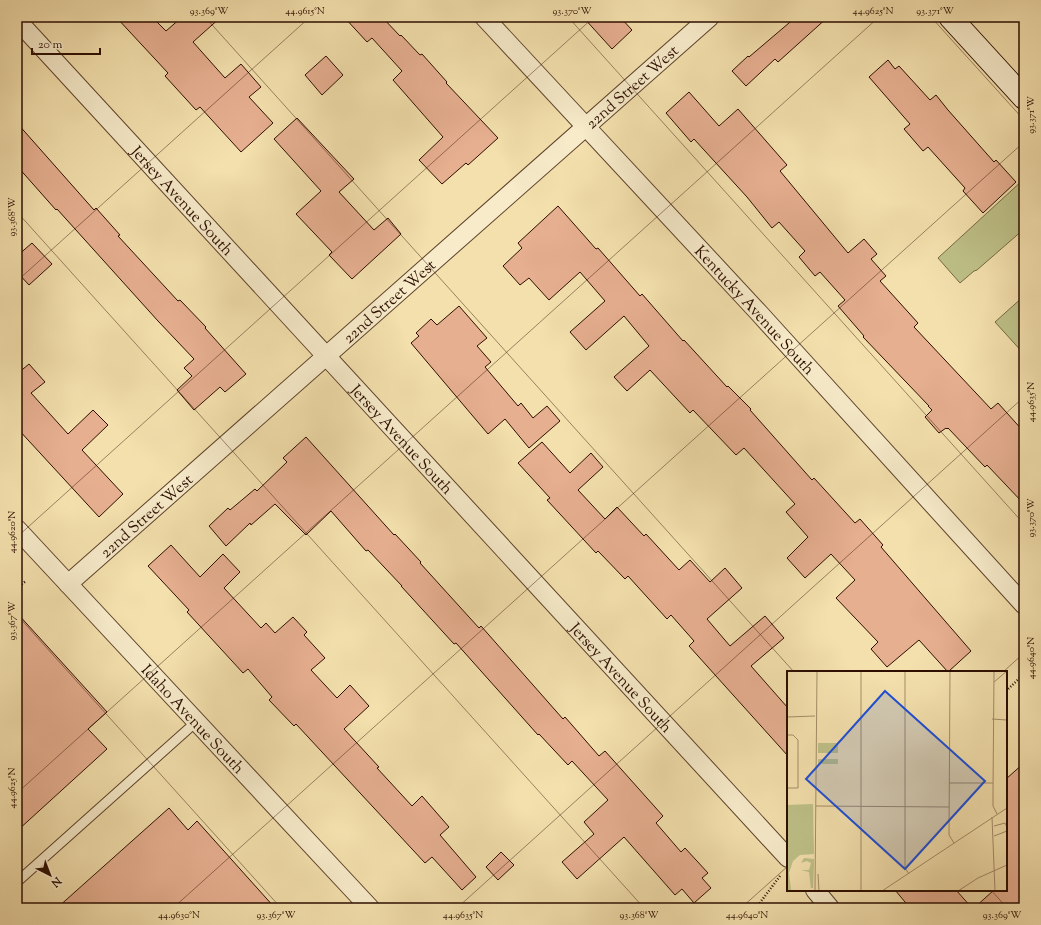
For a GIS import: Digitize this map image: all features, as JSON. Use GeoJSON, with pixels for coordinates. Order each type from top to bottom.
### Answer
{"type":"FeatureCollection","features":[{"type":"Feature","properties":{"kind":"main road"},"geometry":{"type":"LineString","coordinates":[[950,17],[1024,98]]}},
{"type":"Feature","properties":{"kind":"street","name":"Kentucky Avenue South"},"geometry":{"type":"LineString","coordinates":[[484,17],[759,312],[1024,605]]}},
{"type":"Feature","properties":{"kind":"street","name":"22nd Street West"},"geometry":{"type":"LineString","coordinates":[[68,584],[710,17]]}},
{"type":"Feature","properties":{"kind":"street","name":"Jersey Avenue South"},"geometry":{"type":"LineString","coordinates":[[17,20],[326,357],[560,609],[785,865]]}},
{"type":"Feature","properties":{"kind":"street","name":"Idaho Avenue South"},"geometry":{"type":"LineString","coordinates":[[17,529],[370,908]]}},
{"type":"Feature","properties":{"kind":"street"},"geometry":{"type":"LineString","coordinates":[[816,891],[830,908]]}},
{"type":"Feature","properties":{"kind":"lane"},"geometry":{"type":"LineString","coordinates":[[17,882],[196,722]]}},
{"type":"Feature","properties":{"kind":"path"},"geometry":{"type":"LineString","coordinates":[[17,588],[26,581]]}},
{"type":"Feature","properties":{"kind":"path"},"geometry":{"type":"LineString","coordinates":[[1007,690],[1024,674]]}},
{"type":"Feature","properties":{"kind":"path"},"geometry":{"type":"LineString","coordinates":[[756,908],[785,865]]}},
{"type":"Feature","properties":{"kind":"green space"},"geometry":{"type":"Polygon","coordinates":[[[1024,179],[1024,229],[960,283],[938,258],[1024,179]]]}},
{"type":"Feature","properties":{"kind":"green space"},"geometry":{"type":"Polygon","coordinates":[[[1024,296],[1024,354],[995,322],[1024,296]]]}},
{"type":"Feature","properties":{"kind":"building"},"geometry":{"type":"Polygon","coordinates":[[[116,17],[152,17],[166,31],[182,17],[221,17],[193,42],[225,78],[241,64],[261,87],[249,97],[273,123],[241,152],[200,107],[196,110],[165,76],[168,73],[116,17]]]}},
{"type":"Feature","properties":{"kind":"building"},"geometry":{"type":"Polygon","coordinates":[[[344,17],[382,17],[420,55],[422,54],[447,82],[446,83],[498,138],[468,165],[466,163],[442,184],[419,160],[443,137],[393,80],[402,71],[372,38],[367,42],[344,17]]]}},
{"type":"Feature","properties":{"kind":"building"},"geometry":{"type":"Polygon","coordinates":[[[583,17],[620,17],[632,30],[612,49],[583,17]]]}},
{"type":"Feature","properties":{"kind":"building"},"geometry":{"type":"Polygon","coordinates":[[[796,17],[828,17],[778,62],[775,59],[746,86],[732,71],[796,17]]]}},
{"type":"Feature","properties":{"kind":"building"},"geometry":{"type":"Polygon","coordinates":[[[326,56],[343,75],[322,95],[305,75],[326,56]]]}},
{"type":"Feature","properties":{"kind":"building"},"geometry":{"type":"Polygon","coordinates":[[[888,60],[895,69],[899,66],[930,100],[936,95],[994,162],[996,160],[1016,182],[983,213],[963,191],[965,188],[928,147],[923,151],[904,129],[910,124],[869,77],[888,60]]]}},
{"type":"Feature","properties":{"kind":"building"},"geometry":{"type":"Polygon","coordinates":[[[689,92],[719,126],[738,109],[787,165],[780,171],[848,253],[864,239],[877,254],[871,259],[886,276],[880,281],[918,323],[914,327],[991,409],[998,403],[1024,432],[1024,504],[987,465],[985,467],[948,428],[939,433],[925,417],[932,410],[929,406],[863,337],[864,336],[838,306],[845,300],[820,272],[815,276],[799,257],[805,251],[779,222],[772,228],[747,197],[694,139],[691,142],[666,113],[689,92]]]}},
{"type":"Feature","properties":{"kind":"building"},"geometry":{"type":"Polygon","coordinates":[[[297,118],[354,179],[339,192],[374,230],[388,218],[401,234],[352,279],[329,255],[332,252],[296,214],[321,191],[274,139],[297,118]]]}},
{"type":"Feature","properties":{"kind":"building"},"geometry":{"type":"Polygon","coordinates":[[[17,123],[94,210],[96,208],[120,235],[118,236],[178,301],[180,300],[206,327],[205,328],[246,374],[225,392],[220,387],[194,410],[177,390],[192,376],[184,368],[194,359],[17,166],[17,123]]]}},
{"type":"Feature","properties":{"kind":"building"},"geometry":{"type":"Polygon","coordinates":[[[558,206],[596,249],[598,248],[640,296],[642,294],[683,341],[684,340],[727,387],[728,386],[751,409],[750,410],[812,480],[814,478],[855,523],[860,519],[883,545],[881,547],[971,651],[949,671],[947,671],[919,640],[887,667],[871,649],[878,642],[836,598],[855,580],[831,554],[805,578],[787,558],[808,537],[786,512],[795,504],[744,448],[736,455],[693,410],[690,413],[650,370],[627,391],[614,377],[649,346],[624,316],[586,350],[570,332],[605,301],[580,272],[549,300],[529,278],[520,285],[503,266],[522,248],[518,243],[558,206]]]}},
{"type":"Feature","properties":{"kind":"building"},"geometry":{"type":"Polygon","coordinates":[[[32,243],[52,264],[29,285],[17,272],[17,256],[32,243]]]}},
{"type":"Feature","properties":{"kind":"building"},"geometry":{"type":"Polygon","coordinates":[[[459,306],[487,338],[477,346],[491,362],[485,367],[518,406],[521,403],[533,418],[547,406],[560,421],[529,448],[505,419],[488,434],[411,343],[419,336],[416,333],[431,319],[437,325],[459,306]]]}},
{"type":"Feature","properties":{"kind":"building"},"geometry":{"type":"Polygon","coordinates":[[[29,364],[45,382],[31,393],[68,434],[93,410],[108,425],[82,450],[123,494],[99,517],[17,428],[17,374],[29,364]]]}},
{"type":"Feature","properties":{"kind":"building"},"geometry":{"type":"Polygon","coordinates":[[[306,437],[394,535],[395,534],[421,562],[420,563],[479,628],[481,626],[563,719],[565,717],[599,756],[605,751],[663,816],[656,823],[681,852],[685,848],[708,873],[702,878],[711,888],[694,903],[682,889],[675,895],[624,837],[577,879],[562,862],[594,834],[584,822],[608,800],[572,761],[568,765],[539,734],[538,735],[456,643],[454,644],[368,550],[366,551],[331,511],[306,535],[275,504],[251,525],[250,523],[226,546],[209,526],[228,508],[230,510],[255,489],[257,491],[287,462],[283,458],[306,437]]]}},
{"type":"Feature","properties":{"kind":"building"},"geometry":{"type":"Polygon","coordinates":[[[542,442],[570,473],[591,453],[603,467],[578,490],[605,519],[617,507],[644,536],[646,534],[679,570],[690,560],[710,582],[725,568],[742,588],[707,619],[730,646],[765,616],[784,638],[751,666],[787,707],[787,755],[689,646],[694,641],[671,615],[667,619],[628,576],[625,579],[598,551],[596,553],[547,500],[550,498],[518,463],[542,442]]]}},
{"type":"Feature","properties":{"kind":"building"},"geometry":{"type":"Polygon","coordinates":[[[171,545],[200,577],[223,554],[240,572],[224,588],[261,628],[266,623],[275,633],[293,617],[307,632],[304,635],[325,658],[311,670],[337,698],[350,685],[369,706],[344,729],[412,806],[422,796],[449,827],[440,835],[476,877],[462,890],[432,857],[425,863],[296,724],[294,726],[269,700],[272,697],[248,669],[243,673],[187,612],[189,610],[148,566],[171,545]]]}},
{"type":"Feature","properties":{"kind":"building"},"geometry":{"type":"Polygon","coordinates":[[[17,613],[107,712],[88,729],[107,749],[17,831],[17,613]]]}},
{"type":"Feature","properties":{"kind":"building"},"geometry":{"type":"Polygon","coordinates":[[[1024,763],[1024,901],[1016,908],[974,908],[993,891],[1007,891],[1007,778],[1024,763]]]}},
{"type":"Feature","properties":{"kind":"building"},"geometry":{"type":"Polygon","coordinates":[[[169,808],[188,830],[197,821],[275,908],[57,908],[169,808]]]}},
{"type":"Feature","properties":{"kind":"building"},"geometry":{"type":"Polygon","coordinates":[[[501,852],[514,865],[498,880],[486,867],[501,852]]]}},
{"type":"Feature","properties":{"kind":"building"},"geometry":{"type":"Polygon","coordinates":[[[896,891],[957,891],[972,908],[910,908],[896,891]]]}}]}
